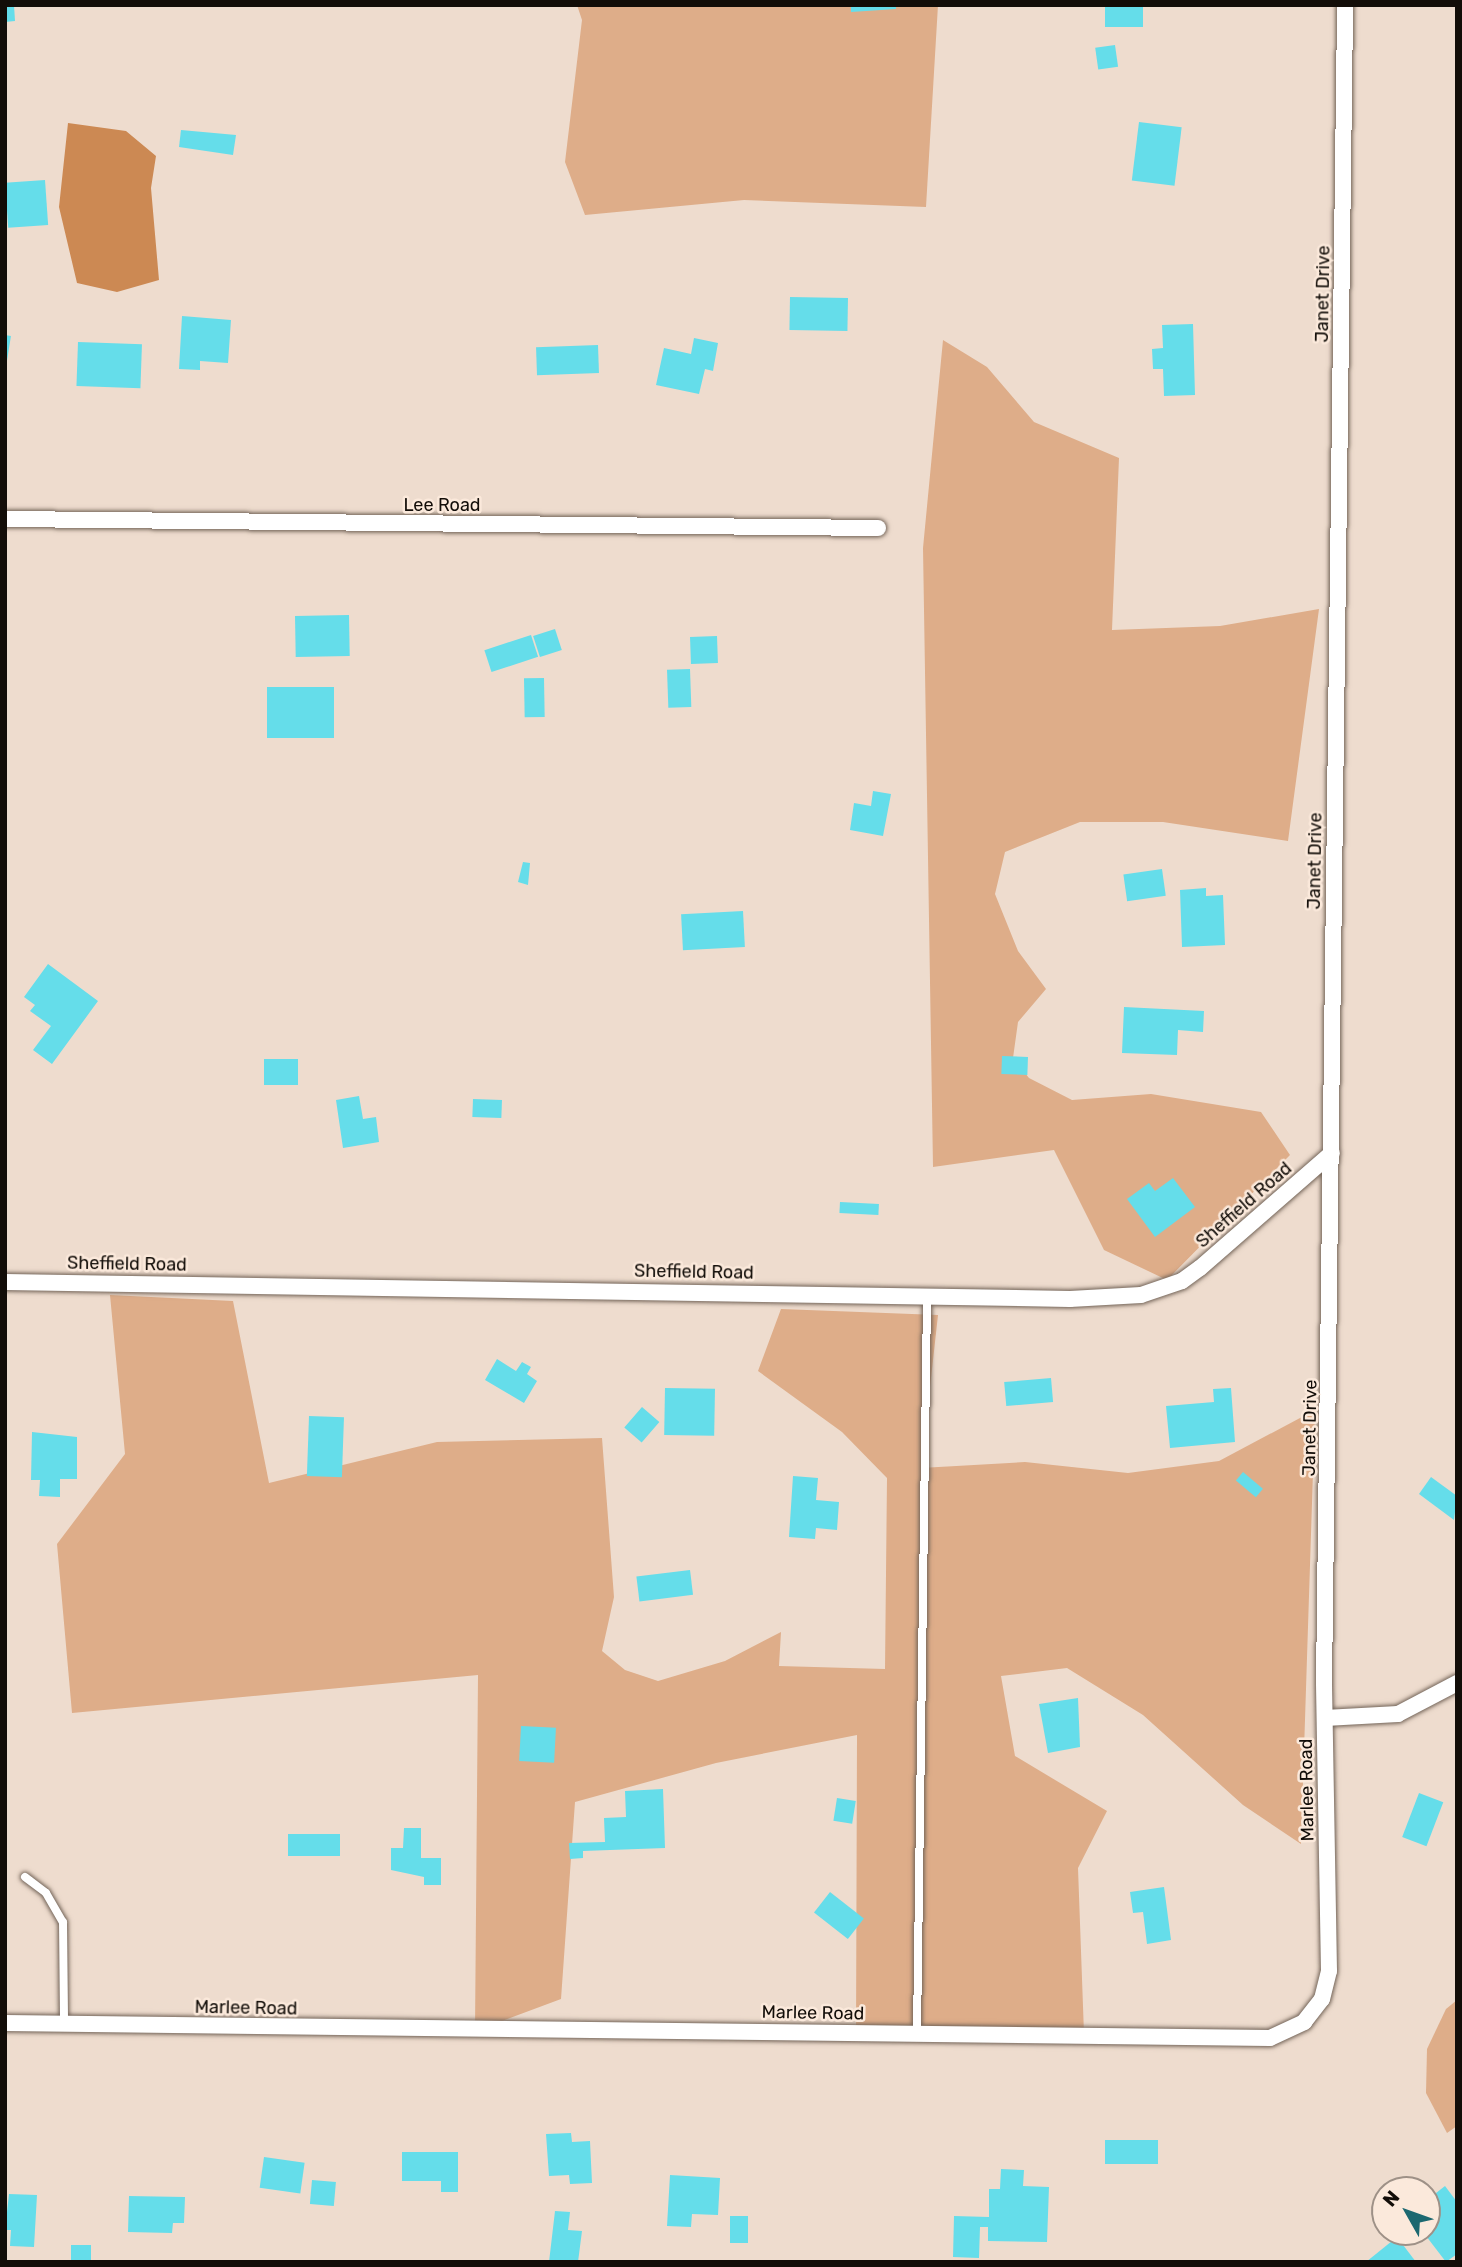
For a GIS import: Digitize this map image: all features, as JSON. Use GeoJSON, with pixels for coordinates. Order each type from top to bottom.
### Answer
{"type":"FeatureCollection","features":[{"type":"Feature","properties":{"kind":"street","name":"Janet Drive"},"geometry":{"type":"LineString","coordinates":[[1325,1718],[1345,5]]}},
{"type":"Feature","properties":{"kind":"street","name":"Lee Road"},"geometry":{"type":"LineString","coordinates":[[5,519],[878,528]]}},
{"type":"Feature","properties":{"kind":"street","name":"Sheffield Road"},"geometry":{"type":"LineString","coordinates":[[5,1282],[1070,1298],[1162,1290],[1199,1268],[1332,1153]]}},
{"type":"Feature","properties":{"kind":"street"},"geometry":{"type":"LineString","coordinates":[[1325,1718],[1398,1714],[1457,1683]]}},
{"type":"Feature","properties":{"kind":"street","name":"Marlee Road"},"geometry":{"type":"LineString","coordinates":[[5,2024],[1270,2038],[1304,2022],[1322,1999],[1329,1971],[1325,1718]]}},
{"type":"Feature","properties":{"kind":"lane"},"geometry":{"type":"LineString","coordinates":[[917,2034],[927,1294]]}},
{"type":"Feature","properties":{"kind":"lane"},"geometry":{"type":"LineString","coordinates":[[25,1877],[46,1893],[63,1922],[64,2024]]}},
{"type":"Feature","properties":{"kind":"shaded area"},"geometry":{"type":"Polygon","coordinates":[[[577,5],[938,5],[926,207],[744,200],[585,215],[565,162],[582,20],[577,5]]]}},
{"type":"Feature","properties":{"kind":"shaded area"},"geometry":{"type":"Polygon","coordinates":[[[68,123],[126,131],[156,156],[151,188],[159,280],[117,292],[77,283],[59,207],[68,123]]]}},
{"type":"Feature","properties":{"kind":"shaded area"},"geometry":{"type":"Polygon","coordinates":[[[943,340],[987,367],[1034,422],[1119,458],[1112,630],[1220,626],[1319,609],[1288,841],[1163,822],[1080,822],[1005,852],[995,894],[1018,951],[1046,989],[1018,1022],[1013,1058],[1029,1078],[1072,1100],[1151,1094],[1261,1112],[1290,1155],[1167,1280],[1104,1250],[1054,1150],[933,1167],[923,548],[943,340]]]}},
{"type":"Feature","properties":{"kind":"shaded area"},"geometry":{"type":"Polygon","coordinates":[[[110,1295],[233,1301],[269,1483],[437,1442],[602,1438],[614,1597],[602,1651],[625,1670],[658,1681],[725,1661],[781,1632],[779,1666],[885,1669],[887,1478],[842,1432],[758,1371],[781,1309],[938,1315],[921,1468],[1025,1462],[1128,1473],[1219,1461],[1315,1410],[1301,1844],[1243,1805],[1143,1715],[1067,1668],[1001,1676],[1015,1756],[1107,1811],[1078,1868],[1084,2034],[856,2038],[857,1735],[716,1763],[575,1802],[561,1999],[475,2031],[478,1675],[72,1713],[57,1544],[125,1454],[110,1295]]]}},
{"type":"Feature","properties":{"kind":"shaded area"},"geometry":{"type":"Polygon","coordinates":[[[1457,2000],[1457,2126],[1447,2133],[1426,2093],[1427,2049],[1446,2009],[1457,2000]]]}},
{"type":"Feature","properties":{"kind":"building"},"geometry":{"type":"Polygon","coordinates":[[[5,5],[14,5],[15,21],[5,22],[5,5]]]}},
{"type":"Feature","properties":{"kind":"building"},"geometry":{"type":"Polygon","coordinates":[[[851,5],[896,5],[896,9],[851,12],[851,5]]]}},
{"type":"Feature","properties":{"kind":"building"},"geometry":{"type":"Polygon","coordinates":[[[1105,5],[1143,5],[1143,27],[1105,27],[1105,5]]]}},
{"type":"Feature","properties":{"kind":"building"},"geometry":{"type":"Polygon","coordinates":[[[1115,45],[1118,67],[1098,70],[1095,48],[1115,45]]]}},
{"type":"Feature","properties":{"kind":"building"},"geometry":{"type":"Polygon","coordinates":[[[1139,122],[1182,127],[1174,186],[1132,181],[1139,122]]]}},
{"type":"Feature","properties":{"kind":"building"},"geometry":{"type":"Polygon","coordinates":[[[181,130],[236,135],[233,155],[179,147],[181,130]]]}},
{"type":"Feature","properties":{"kind":"building"},"geometry":{"type":"Polygon","coordinates":[[[45,180],[48,225],[8,228],[5,183],[45,180]]]}},
{"type":"Feature","properties":{"kind":"building"},"geometry":{"type":"Polygon","coordinates":[[[790,297],[848,298],[847,331],[789,330],[790,297]]]}},
{"type":"Feature","properties":{"kind":"building"},"geometry":{"type":"Polygon","coordinates":[[[182,316],[231,320],[228,363],[200,361],[200,370],[179,369],[182,316]]]}},
{"type":"Feature","properties":{"kind":"building"},"geometry":{"type":"Polygon","coordinates":[[[1193,324],[1195,395],[1164,396],[1163,369],[1153,369],[1152,349],[1163,348],[1162,325],[1193,324]]]}},
{"type":"Feature","properties":{"kind":"building"},"geometry":{"type":"Polygon","coordinates":[[[5,335],[11,336],[5,373],[5,335]]]}},
{"type":"Feature","properties":{"kind":"building"},"geometry":{"type":"Polygon","coordinates":[[[694,338],[718,343],[713,371],[705,369],[699,394],[656,385],[664,348],[691,354],[694,338]]]}},
{"type":"Feature","properties":{"kind":"building"},"geometry":{"type":"Polygon","coordinates":[[[78,342],[142,344],[140,388],[76,386],[78,342]]]}},
{"type":"Feature","properties":{"kind":"building"},"geometry":{"type":"Polygon","coordinates":[[[598,345],[599,373],[537,375],[536,347],[598,345]]]}},
{"type":"Feature","properties":{"kind":"building"},"geometry":{"type":"Polygon","coordinates":[[[349,615],[350,656],[296,657],[295,616],[349,615]]]}},
{"type":"Feature","properties":{"kind":"building"},"geometry":{"type":"Polygon","coordinates":[[[555,629],[562,650],[540,657],[533,636],[555,629]]]}},
{"type":"Feature","properties":{"kind":"building"},"geometry":{"type":"Polygon","coordinates":[[[531,635],[538,657],[492,672],[484,650],[531,635]]]}},
{"type":"Feature","properties":{"kind":"building"},"geometry":{"type":"Polygon","coordinates":[[[717,636],[718,663],[691,664],[690,637],[717,636]]]}},
{"type":"Feature","properties":{"kind":"building"},"geometry":{"type":"Polygon","coordinates":[[[690,669],[691,707],[668,708],[667,670],[690,669]]]}},
{"type":"Feature","properties":{"kind":"building"},"geometry":{"type":"Polygon","coordinates":[[[524,678],[544,678],[545,717],[525,717],[524,678]]]}},
{"type":"Feature","properties":{"kind":"building"},"geometry":{"type":"Polygon","coordinates":[[[267,687],[334,687],[334,738],[267,738],[267,687]]]}},
{"type":"Feature","properties":{"kind":"building"},"geometry":{"type":"Polygon","coordinates":[[[873,791],[891,794],[883,836],[850,830],[854,803],[871,806],[873,791]]]}},
{"type":"Feature","properties":{"kind":"building"},"geometry":{"type":"Polygon","coordinates":[[[523,862],[530,863],[528,885],[518,882],[523,862]]]}},
{"type":"Feature","properties":{"kind":"building"},"geometry":{"type":"Polygon","coordinates":[[[1162,869],[1166,896],[1127,901],[1123,874],[1162,869]]]}},
{"type":"Feature","properties":{"kind":"building"},"geometry":{"type":"Polygon","coordinates":[[[1206,888],[1206,896],[1223,895],[1225,945],[1182,947],[1180,890],[1206,888]]]}},
{"type":"Feature","properties":{"kind":"building"},"geometry":{"type":"Polygon","coordinates":[[[743,911],[745,947],[683,950],[681,914],[743,911]]]}},
{"type":"Feature","properties":{"kind":"building"},"geometry":{"type":"Polygon","coordinates":[[[48,964],[98,1001],[52,1064],[33,1050],[51,1026],[30,1011],[35,1005],[24,997],[48,964]]]}},
{"type":"Feature","properties":{"kind":"building"},"geometry":{"type":"Polygon","coordinates":[[[1124,1007],[1204,1011],[1203,1032],[1178,1030],[1177,1055],[1122,1053],[1124,1007]]]}},
{"type":"Feature","properties":{"kind":"building"},"geometry":{"type":"Polygon","coordinates":[[[1002,1056],[1028,1057],[1027,1075],[1001,1074],[1002,1056]]]}},
{"type":"Feature","properties":{"kind":"building"},"geometry":{"type":"Polygon","coordinates":[[[264,1059],[298,1059],[298,1085],[264,1085],[264,1059]]]}},
{"type":"Feature","properties":{"kind":"building"},"geometry":{"type":"Polygon","coordinates":[[[359,1096],[363,1119],[376,1117],[379,1142],[343,1148],[336,1100],[359,1096]]]}},
{"type":"Feature","properties":{"kind":"building"},"geometry":{"type":"Polygon","coordinates":[[[473,1099],[502,1100],[501,1118],[472,1117],[473,1099]]]}},
{"type":"Feature","properties":{"kind":"building"},"geometry":{"type":"Polygon","coordinates":[[[1173,1178],[1195,1207],[1155,1237],[1127,1199],[1149,1183],[1155,1191],[1173,1178]]]}},
{"type":"Feature","properties":{"kind":"building"},"geometry":{"type":"Polygon","coordinates":[[[840,1202],[879,1204],[878,1215],[839,1213],[840,1202]]]}},
{"type":"Feature","properties":{"kind":"building"},"geometry":{"type":"Polygon","coordinates":[[[497,1359],[516,1371],[522,1362],[531,1367],[527,1374],[537,1381],[524,1403],[485,1380],[497,1359]]]}},
{"type":"Feature","properties":{"kind":"building"},"geometry":{"type":"Polygon","coordinates":[[[1051,1378],[1053,1402],[1006,1406],[1004,1382],[1051,1378]]]}},
{"type":"Feature","properties":{"kind":"building"},"geometry":{"type":"Polygon","coordinates":[[[665,1388],[715,1389],[714,1436],[664,1435],[665,1388]]]}},
{"type":"Feature","properties":{"kind":"building"},"geometry":{"type":"Polygon","coordinates":[[[1231,1388],[1235,1442],[1170,1448],[1166,1406],[1214,1402],[1213,1389],[1231,1388]]]}},
{"type":"Feature","properties":{"kind":"building"},"geometry":{"type":"Polygon","coordinates":[[[642,1407],[659,1422],[642,1442],[624,1427],[642,1407]]]}},
{"type":"Feature","properties":{"kind":"building"},"geometry":{"type":"Polygon","coordinates":[[[309,1416],[344,1417],[342,1477],[307,1476],[309,1416]]]}},
{"type":"Feature","properties":{"kind":"building"},"geometry":{"type":"Polygon","coordinates":[[[32,1432],[77,1437],[77,1479],[60,1479],[60,1497],[39,1496],[40,1480],[31,1480],[32,1432]]]}},
{"type":"Feature","properties":{"kind":"building"},"geometry":{"type":"Polygon","coordinates":[[[1243,1472],[1263,1489],[1256,1497],[1236,1480],[1243,1472]]]}},
{"type":"Feature","properties":{"kind":"building"},"geometry":{"type":"Polygon","coordinates":[[[793,1476],[818,1478],[816,1500],[839,1502],[837,1530],[816,1528],[815,1539],[789,1537],[793,1476]]]}},
{"type":"Feature","properties":{"kind":"building"},"geometry":{"type":"Polygon","coordinates":[[[1431,1477],[1457,1496],[1454,1520],[1419,1494],[1431,1477]]]}},
{"type":"Feature","properties":{"kind":"building"},"geometry":{"type":"Polygon","coordinates":[[[690,1570],[693,1595],[639,1601],[636,1577],[690,1570]]]}},
{"type":"Feature","properties":{"kind":"building"},"geometry":{"type":"Polygon","coordinates":[[[1078,1698],[1080,1747],[1048,1753],[1039,1704],[1078,1698]]]}},
{"type":"Feature","properties":{"kind":"building"},"geometry":{"type":"Polygon","coordinates":[[[521,1726],[556,1728],[554,1763],[519,1761],[521,1726]]]}},
{"type":"Feature","properties":{"kind":"building"},"geometry":{"type":"Polygon","coordinates":[[[663,1789],[665,1848],[583,1851],[583,1858],[570,1859],[569,1843],[605,1842],[604,1818],[626,1817],[625,1791],[663,1789]]]}},
{"type":"Feature","properties":{"kind":"building"},"geometry":{"type":"Polygon","coordinates":[[[1419,1793],[1443,1802],[1426,1846],[1402,1837],[1419,1793]]]}},
{"type":"Feature","properties":{"kind":"building"},"geometry":{"type":"Polygon","coordinates":[[[837,1798],[856,1801],[852,1824],[833,1821],[837,1798]]]}},
{"type":"Feature","properties":{"kind":"building"},"geometry":{"type":"Polygon","coordinates":[[[404,1828],[421,1828],[421,1858],[441,1858],[441,1885],[424,1885],[424,1877],[391,1870],[391,1848],[403,1848],[404,1828]]]}},
{"type":"Feature","properties":{"kind":"building"},"geometry":{"type":"Polygon","coordinates":[[[288,1834],[340,1834],[340,1856],[288,1856],[288,1834]]]}},
{"type":"Feature","properties":{"kind":"building"},"geometry":{"type":"Polygon","coordinates":[[[1164,1887],[1171,1940],[1147,1944],[1143,1912],[1133,1913],[1130,1892],[1164,1887]]]}},
{"type":"Feature","properties":{"kind":"building"},"geometry":{"type":"Polygon","coordinates":[[[830,1892],[864,1918],[848,1939],[814,1912],[830,1892]]]}},
{"type":"Feature","properties":{"kind":"building"},"geometry":{"type":"Polygon","coordinates":[[[571,2133],[572,2142],[590,2141],[592,2183],[570,2184],[569,2175],[549,2176],[546,2134],[571,2133]]]}},
{"type":"Feature","properties":{"kind":"building"},"geometry":{"type":"Polygon","coordinates":[[[1105,2140],[1158,2140],[1158,2164],[1105,2164],[1105,2140]]]}},
{"type":"Feature","properties":{"kind":"building"},"geometry":{"type":"Polygon","coordinates":[[[402,2152],[458,2152],[458,2192],[441,2192],[441,2181],[402,2181],[402,2152]]]}},
{"type":"Feature","properties":{"kind":"building"},"geometry":{"type":"Polygon","coordinates":[[[264,2157],[305,2163],[300,2193],[260,2188],[264,2157]]]}},
{"type":"Feature","properties":{"kind":"building"},"geometry":{"type":"Polygon","coordinates":[[[1001,2169],[1024,2170],[1023,2186],[1049,2187],[1047,2242],[988,2241],[988,2227],[980,2227],[979,2258],[953,2257],[954,2216],[989,2217],[989,2189],[1000,2189],[1001,2169]]]}},
{"type":"Feature","properties":{"kind":"building"},"geometry":{"type":"Polygon","coordinates":[[[670,2175],[720,2178],[718,2215],[692,2214],[691,2227],[667,2226],[670,2175]]]}},
{"type":"Feature","properties":{"kind":"building"},"geometry":{"type":"Polygon","coordinates":[[[312,2180],[336,2182],[334,2206],[310,2204],[312,2180]]]}},
{"type":"Feature","properties":{"kind":"building"},"geometry":{"type":"Polygon","coordinates":[[[1445,2186],[1457,2202],[1457,2254],[1446,2262],[1434,2246],[1441,2246],[1441,2189],[1445,2186]]]}},
{"type":"Feature","properties":{"kind":"building"},"geometry":{"type":"Polygon","coordinates":[[[9,2194],[37,2195],[34,2247],[10,2246],[11,2230],[5,2230],[9,2194]]]}},
{"type":"Feature","properties":{"kind":"building"},"geometry":{"type":"Polygon","coordinates":[[[129,2196],[185,2197],[184,2223],[173,2223],[172,2233],[128,2232],[129,2196]]]}},
{"type":"Feature","properties":{"kind":"building"},"geometry":{"type":"Polygon","coordinates":[[[555,2211],[570,2212],[568,2230],[582,2231],[578,2262],[549,2262],[555,2211]]]}},
{"type":"Feature","properties":{"kind":"building"},"geometry":{"type":"Polygon","coordinates":[[[730,2216],[748,2216],[748,2243],[730,2243],[730,2216]]]}},
{"type":"Feature","properties":{"kind":"building"},"geometry":{"type":"Polygon","coordinates":[[[71,2245],[91,2245],[91,2262],[71,2262],[71,2245]]]}},
{"type":"Feature","properties":{"kind":"building"},"geometry":{"type":"Polygon","coordinates":[[[1386,2246],[1404,2246],[1416,2262],[1366,2262],[1386,2246]]]}}]}
